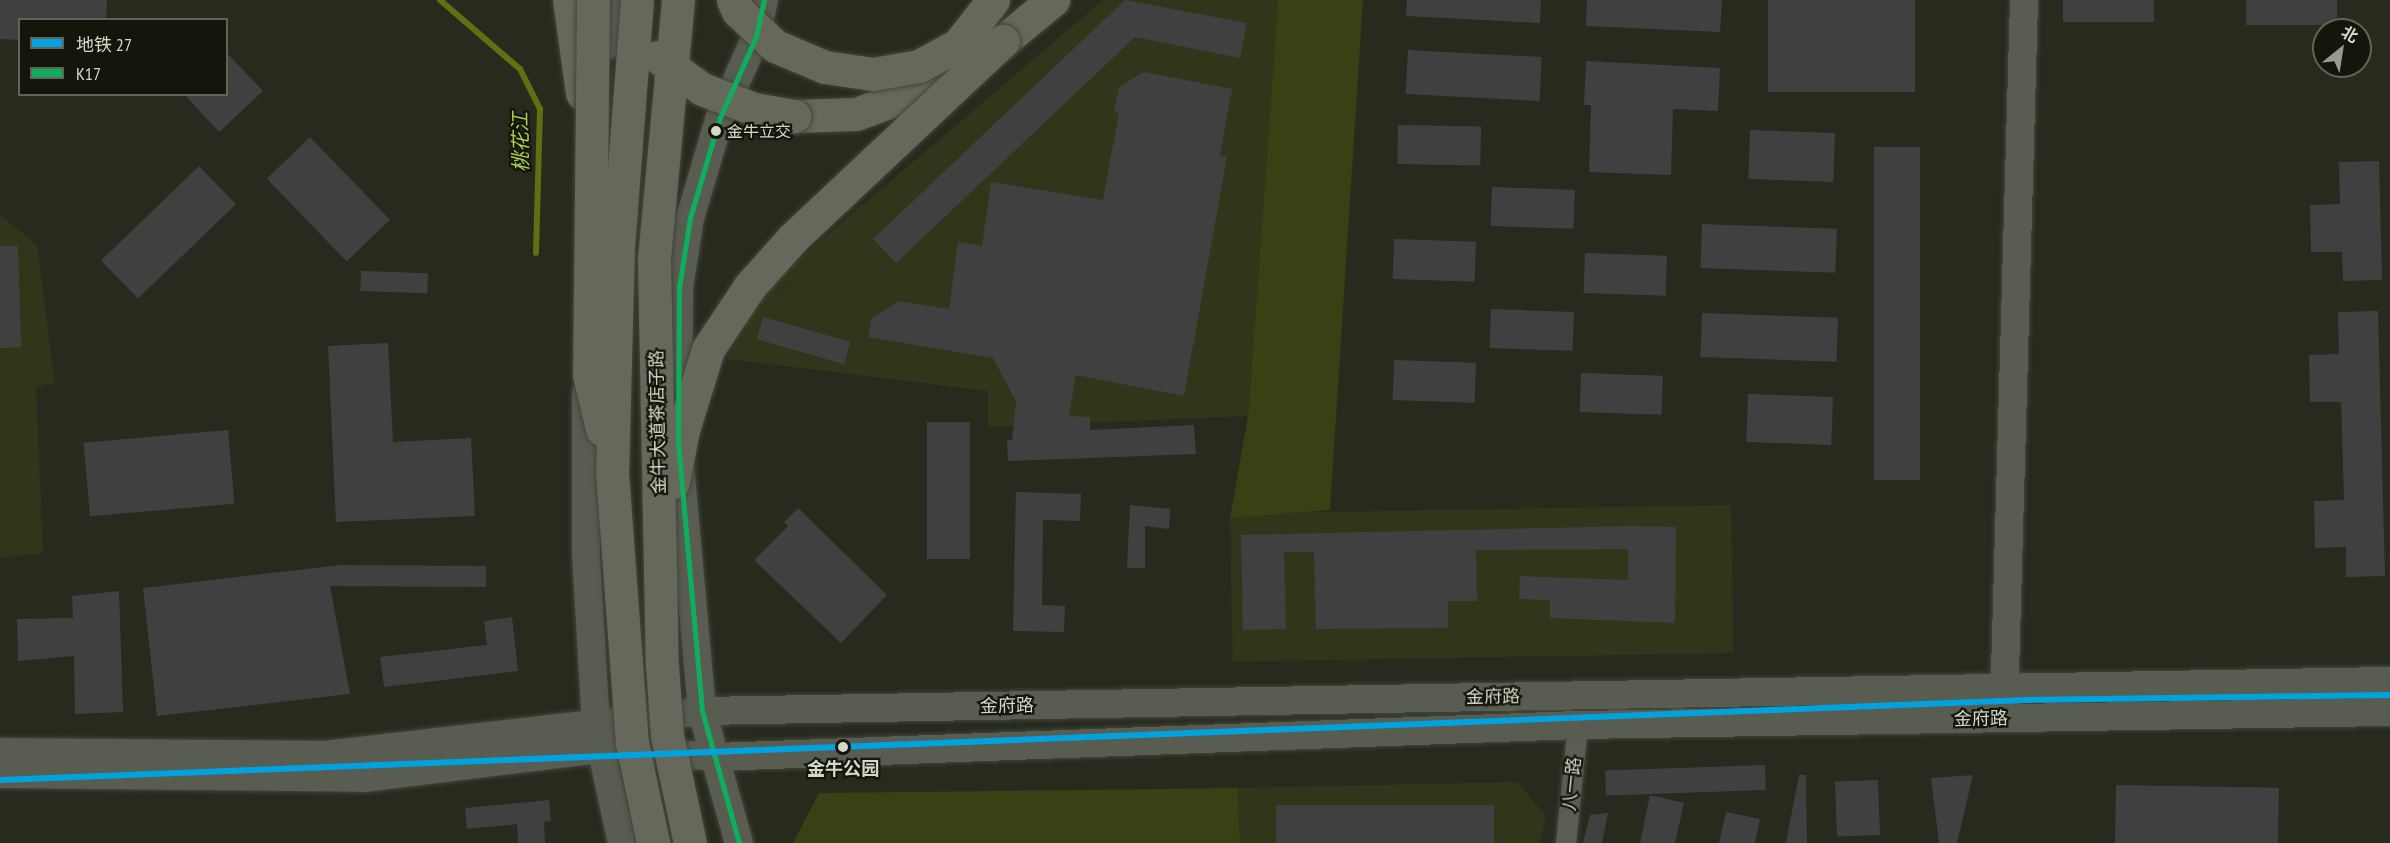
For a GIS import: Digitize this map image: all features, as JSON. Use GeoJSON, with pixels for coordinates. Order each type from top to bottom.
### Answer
{"type":"FeatureCollection","features":[{"type":"Feature","properties":{"kind":"highway"},"geometry":{"type":"LineString","coordinates":[[569,0],[592,165]]}},
{"type":"Feature","properties":{"kind":"highway"},"geometry":{"type":"LineString","coordinates":[[593,0],[589,375],[612,472]]}},
{"type":"Feature","properties":{"kind":"highway"},"geometry":{"type":"LineString","coordinates":[[611,0],[656,56],[702,89],[754,110],[794,116],[856,114],[908,95],[1003,41]]}},
{"type":"Feature","properties":{"kind":"highway"},"geometry":{"type":"LineString","coordinates":[[637,0],[618,248],[612,472],[632,743],[653,843]]}},
{"type":"Feature","properties":{"kind":"highway","name":"金牛大道茶店子路"},"geometry":{"type":"LineString","coordinates":[[678,0],[654,259],[662,546],[662,665],[667,735],[690,843]]}},
{"type":"Feature","properties":{"kind":"highway"},"geometry":{"type":"LineString","coordinates":[[734,0],[738,11],[775,46],[825,67],[873,74],[919,66],[958,45],[993,0]]}},
{"type":"Feature","properties":{"kind":"highway"},"geometry":{"type":"LineString","coordinates":[[662,546],[683,430],[708,349],[750,286],[793,238],[1003,41],[1053,0]]}},
{"type":"Feature","properties":{"kind":"street"},"geometry":{"type":"LineString","coordinates":[[607,843],[586,553],[586,421],[593,222],[611,0]]}},
{"type":"Feature","properties":{"kind":"street"},"geometry":{"type":"LineString","coordinates":[[739,843],[717,757],[702,711],[678,441],[679,288],[694,207],[719,120],[756,37],[764,0]]}},
{"type":"Feature","properties":{"kind":"street"},"geometry":{"type":"LineString","coordinates":[[2003,719],[2024,0]]}},
{"type":"Feature","properties":{"kind":"street","name":"金府路"},"geometry":{"type":"LineString","coordinates":[[598,736],[702,711],[2390,681]]}},
{"type":"Feature","properties":{"kind":"street","name":"金府路"},"geometry":{"type":"LineString","coordinates":[[598,736],[717,757],[1578,725],[2390,712]]}},
{"type":"Feature","properties":{"kind":"street","name":"八一路"},"geometry":{"type":"LineString","coordinates":[[1566,843],[1578,725]]}},
{"type":"Feature","properties":{"kind":"street"},"geometry":{"type":"LineString","coordinates":[[0,752],[324,755],[598,736]]}},
{"type":"Feature","properties":{"kind":"street"},"geometry":{"type":"LineString","coordinates":[[0,774],[363,778],[598,736]]}},
{"type":"Feature","properties":{"kind":"street"},"geometry":{"type":"LineString","coordinates":[[598,736],[622,843]]}},
{"type":"Feature","properties":{"kind":"shaded area"},"geometry":{"type":"Polygon","coordinates":[[[1103,0],[1278,0],[1248,416],[988,427],[988,391],[727,359],[765,288],[1103,0]]]}},
{"type":"Feature","properties":{"kind":"shaded area"},"geometry":{"type":"Polygon","coordinates":[[[1278,0],[1363,0],[1330,510],[1230,518],[1248,416],[1278,0]]]}},
{"type":"Feature","properties":{"kind":"shaded area"},"geometry":{"type":"Polygon","coordinates":[[[0,215],[37,245],[55,383],[36,386],[43,553],[0,558],[0,215]]]}},
{"type":"Feature","properties":{"kind":"shaded area"},"geometry":{"type":"Polygon","coordinates":[[[1731,505],[1734,653],[1233,662],[1230,514],[1731,505]]]}},
{"type":"Feature","properties":{"kind":"shaded area"},"geometry":{"type":"Polygon","coordinates":[[[1517,782],[1546,816],[1540,843],[1240,843],[1238,788],[1517,782]]]}},
{"type":"Feature","properties":{"kind":"shaded area","name":"金牛公园"},"geometry":{"type":"Polygon","coordinates":[[[1238,788],[1240,843],[793,843],[819,793],[1238,788]]]}},
{"type":"Feature","properties":{"kind":"building"},"geometry":{"type":"Polygon","coordinates":[[[0,0],[107,0],[106,18],[18,18],[18,40],[0,39],[0,0]]]}},
{"type":"Feature","properties":{"kind":"building"},"geometry":{"type":"Polygon","coordinates":[[[1125,0],[1247,23],[1240,58],[1135,37],[896,263],[873,239],[1125,0]]]}},
{"type":"Feature","properties":{"kind":"building"},"geometry":{"type":"Polygon","coordinates":[[[1407,0],[1541,0],[1540,23],[1406,16],[1407,0]]]}},
{"type":"Feature","properties":{"kind":"building"},"geometry":{"type":"Polygon","coordinates":[[[1587,0],[1722,0],[1720,32],[1586,26],[1587,0]]]}},
{"type":"Feature","properties":{"kind":"building"},"geometry":{"type":"Polygon","coordinates":[[[1768,0],[1915,0],[1915,92],[1768,92],[1768,0]]]}},
{"type":"Feature","properties":{"kind":"building"},"geometry":{"type":"Polygon","coordinates":[[[2063,0],[2154,0],[2154,22],[2063,22],[2063,0]]]}},
{"type":"Feature","properties":{"kind":"building"},"geometry":{"type":"Polygon","coordinates":[[[2246,0],[2337,0],[2337,18],[2312,18],[2312,25],[2246,25],[2246,0]]]}},
{"type":"Feature","properties":{"kind":"building"},"geometry":{"type":"Polygon","coordinates":[[[1408,50],[1542,57],[1540,101],[1406,94],[1408,50]]]}},
{"type":"Feature","properties":{"kind":"building"},"geometry":{"type":"Polygon","coordinates":[[[228,54],[263,91],[219,132],[186,96],[228,96],[228,54]]]}},
{"type":"Feature","properties":{"kind":"building"},"geometry":{"type":"Polygon","coordinates":[[[1586,61],[1720,68],[1718,111],[1673,109],[1671,175],[1589,172],[1591,105],[1584,105],[1586,61]]]}},
{"type":"Feature","properties":{"kind":"building"},"geometry":{"type":"Polygon","coordinates":[[[1144,72],[1232,89],[1220,156],[1227,157],[1184,396],[1076,375],[1069,416],[1090,417],[1090,430],[1194,425],[1196,454],[1008,461],[1007,440],[1012,440],[1016,401],[993,358],[868,337],[871,319],[899,301],[949,309],[958,242],[982,246],[991,182],[1103,200],[1119,113],[1114,112],[1119,87],[1144,72]]]}},
{"type":"Feature","properties":{"kind":"building"},"geometry":{"type":"Polygon","coordinates":[[[1398,125],[1481,126],[1480,165],[1397,164],[1398,125]]]}},
{"type":"Feature","properties":{"kind":"building"},"geometry":{"type":"Polygon","coordinates":[[[1750,130],[1835,133],[1833,182],[1748,179],[1750,130]]]}},
{"type":"Feature","properties":{"kind":"building"},"geometry":{"type":"Polygon","coordinates":[[[310,137],[390,220],[347,261],[267,179],[310,137]]]}},
{"type":"Feature","properties":{"kind":"building"},"geometry":{"type":"Polygon","coordinates":[[[1874,147],[1920,147],[1920,480],[1874,480],[1874,147]]]}},
{"type":"Feature","properties":{"kind":"building"},"geometry":{"type":"Polygon","coordinates":[[[2379,161],[2382,280],[2343,281],[2342,252],[2311,252],[2310,205],[2340,204],[2339,162],[2379,161]]]}},
{"type":"Feature","properties":{"kind":"building"},"geometry":{"type":"Polygon","coordinates":[[[199,166],[236,204],[138,299],[101,260],[199,166]]]}},
{"type":"Feature","properties":{"kind":"building"},"geometry":{"type":"Polygon","coordinates":[[[1492,187],[1575,190],[1574,229],[1491,226],[1492,187]]]}},
{"type":"Feature","properties":{"kind":"building"},"geometry":{"type":"Polygon","coordinates":[[[1702,224],[1837,229],[1835,273],[1700,268],[1702,224]]]}},
{"type":"Feature","properties":{"kind":"building"},"geometry":{"type":"Polygon","coordinates":[[[1394,239],[1476,242],[1475,282],[1393,279],[1394,239]]]}},
{"type":"Feature","properties":{"kind":"building"},"geometry":{"type":"Polygon","coordinates":[[[0,246],[18,246],[21,347],[0,348],[0,246]]]}},
{"type":"Feature","properties":{"kind":"building"},"geometry":{"type":"Polygon","coordinates":[[[1585,253],[1667,256],[1666,296],[1584,293],[1585,253]]]}},
{"type":"Feature","properties":{"kind":"building"},"geometry":{"type":"Polygon","coordinates":[[[361,271],[428,273],[427,293],[360,291],[361,271]]]}},
{"type":"Feature","properties":{"kind":"building"},"geometry":{"type":"Polygon","coordinates":[[[1491,309],[1574,312],[1573,351],[1490,348],[1491,309]]]}},
{"type":"Feature","properties":{"kind":"building"},"geometry":{"type":"Polygon","coordinates":[[[2378,311],[2385,576],[2346,577],[2346,547],[2315,548],[2314,501],[2344,500],[2342,431],[2341,402],[2310,402],[2309,355],[2339,354],[2338,312],[2378,311]]]}},
{"type":"Feature","properties":{"kind":"building"},"geometry":{"type":"Polygon","coordinates":[[[1702,313],[1838,318],[1836,362],[1700,357],[1702,313]]]}},
{"type":"Feature","properties":{"kind":"building"},"geometry":{"type":"Polygon","coordinates":[[[763,317],[850,342],[844,364],[757,339],[763,317]]]}},
{"type":"Feature","properties":{"kind":"building"},"geometry":{"type":"Polygon","coordinates":[[[388,343],[393,442],[471,438],[475,516],[336,522],[328,346],[388,343]]]}},
{"type":"Feature","properties":{"kind":"building"},"geometry":{"type":"Polygon","coordinates":[[[1394,360],[1476,363],[1475,403],[1393,400],[1394,360]]]}},
{"type":"Feature","properties":{"kind":"building"},"geometry":{"type":"Polygon","coordinates":[[[1581,373],[1663,376],[1662,415],[1580,412],[1581,373]]]}},
{"type":"Feature","properties":{"kind":"building"},"geometry":{"type":"Polygon","coordinates":[[[1748,394],[1833,397],[1831,445],[1746,442],[1748,394]]]}},
{"type":"Feature","properties":{"kind":"building"},"geometry":{"type":"Polygon","coordinates":[[[927,422],[970,422],[970,559],[927,559],[927,422]]]}},
{"type":"Feature","properties":{"kind":"building"},"geometry":{"type":"Polygon","coordinates":[[[228,430],[234,504],[90,516],[84,443],[228,430]]]}},
{"type":"Feature","properties":{"kind":"building"},"geometry":{"type":"Polygon","coordinates":[[[1016,492],[1081,494],[1080,521],[1043,520],[1042,605],[1065,606],[1064,632],[1013,631],[1016,492]]]}},
{"type":"Feature","properties":{"kind":"building"},"geometry":{"type":"Polygon","coordinates":[[[1130,505],[1170,509],[1169,529],[1145,526],[1145,568],[1127,568],[1130,505]]]}},
{"type":"Feature","properties":{"kind":"building"},"geometry":{"type":"Polygon","coordinates":[[[798,508],[887,595],[841,643],[754,560],[788,526],[784,522],[798,508]]]}},
{"type":"Feature","properties":{"kind":"building"},"geometry":{"type":"Polygon","coordinates":[[[1629,526],[1676,527],[1675,623],[1550,618],[1550,600],[1519,599],[1520,576],[1628,580],[1628,549],[1476,550],[1477,601],[1448,601],[1448,628],[1316,629],[1314,552],[1284,552],[1286,629],[1243,630],[1241,535],[1629,526]]]}},
{"type":"Feature","properties":{"kind":"building"},"geometry":{"type":"Polygon","coordinates":[[[340,565],[486,566],[486,587],[330,586],[350,694],[157,716],[143,588],[340,565]]]}},
{"type":"Feature","properties":{"kind":"building"},"geometry":{"type":"Polygon","coordinates":[[[119,591],[123,712],[75,714],[74,656],[18,661],[17,619],[73,618],[72,596],[119,591]]]}},
{"type":"Feature","properties":{"kind":"building"},"geometry":{"type":"Polygon","coordinates":[[[512,617],[518,671],[384,687],[380,657],[487,645],[484,621],[512,617]]]}},
{"type":"Feature","properties":{"kind":"building"},"geometry":{"type":"Polygon","coordinates":[[[1765,765],[1766,790],[1606,796],[1605,771],[1765,765]]]}},
{"type":"Feature","properties":{"kind":"building"},"geometry":{"type":"Polygon","coordinates":[[[1799,775],[1806,775],[1807,843],[1786,843],[1799,775]]]}},
{"type":"Feature","properties":{"kind":"building"},"geometry":{"type":"Polygon","coordinates":[[[1973,775],[1957,843],[1939,843],[1931,778],[1973,775]]]}},
{"type":"Feature","properties":{"kind":"building"},"geometry":{"type":"Polygon","coordinates":[[[1878,780],[1880,835],[1837,836],[1835,782],[1878,780]]]}},
{"type":"Feature","properties":{"kind":"building"},"geometry":{"type":"Polygon","coordinates":[[[2116,785],[2279,788],[2278,843],[2115,843],[2116,785]]]}},
{"type":"Feature","properties":{"kind":"building"},"geometry":{"type":"Polygon","coordinates":[[[1650,795],[1684,803],[1675,843],[1640,843],[1650,795]]]}},
{"type":"Feature","properties":{"kind":"building"},"geometry":{"type":"Polygon","coordinates":[[[549,800],[551,821],[544,822],[545,843],[518,843],[517,824],[467,829],[465,808],[549,800]]]}},
{"type":"Feature","properties":{"kind":"building"},"geometry":{"type":"Polygon","coordinates":[[[1276,805],[1494,805],[1494,843],[1276,843],[1276,805]]]}},
{"type":"Feature","properties":{"kind":"building"},"geometry":{"type":"Polygon","coordinates":[[[1726,812],[1760,819],[1755,843],[1719,843],[1726,812]]]}},
{"type":"Feature","properties":{"kind":"building"},"geometry":{"type":"Polygon","coordinates":[[[1608,813],[1602,843],[1583,843],[1590,815],[1608,813]]]}},
{"type":"Feature","properties":{"kind":"waterway","name":"桃花江"},"geometry":{"type":"LineString","coordinates":[[440,0],[520,69],[540,109],[536,253]]}},
{"type":"Feature","properties":{"kind":"metro line","name":"27"},"geometry":{"type":"LineString","coordinates":[[0,780],[2027,700],[2390,695]]}},
{"type":"Feature","properties":{"kind":"transit line","name":"K17"},"geometry":{"type":"LineString","coordinates":[[739,843],[702,711],[678,441],[679,288],[690,218],[719,120],[756,37],[764,0]]}},
{"type":"Feature","properties":{"kind":"place","name":"金牛立交"},"geometry":{"type":"Point","coordinates":[716,131]}},
{"type":"Feature","properties":{"kind":"place","name":"金牛公园"},"geometry":{"type":"Point","coordinates":[843,747]}}]}
